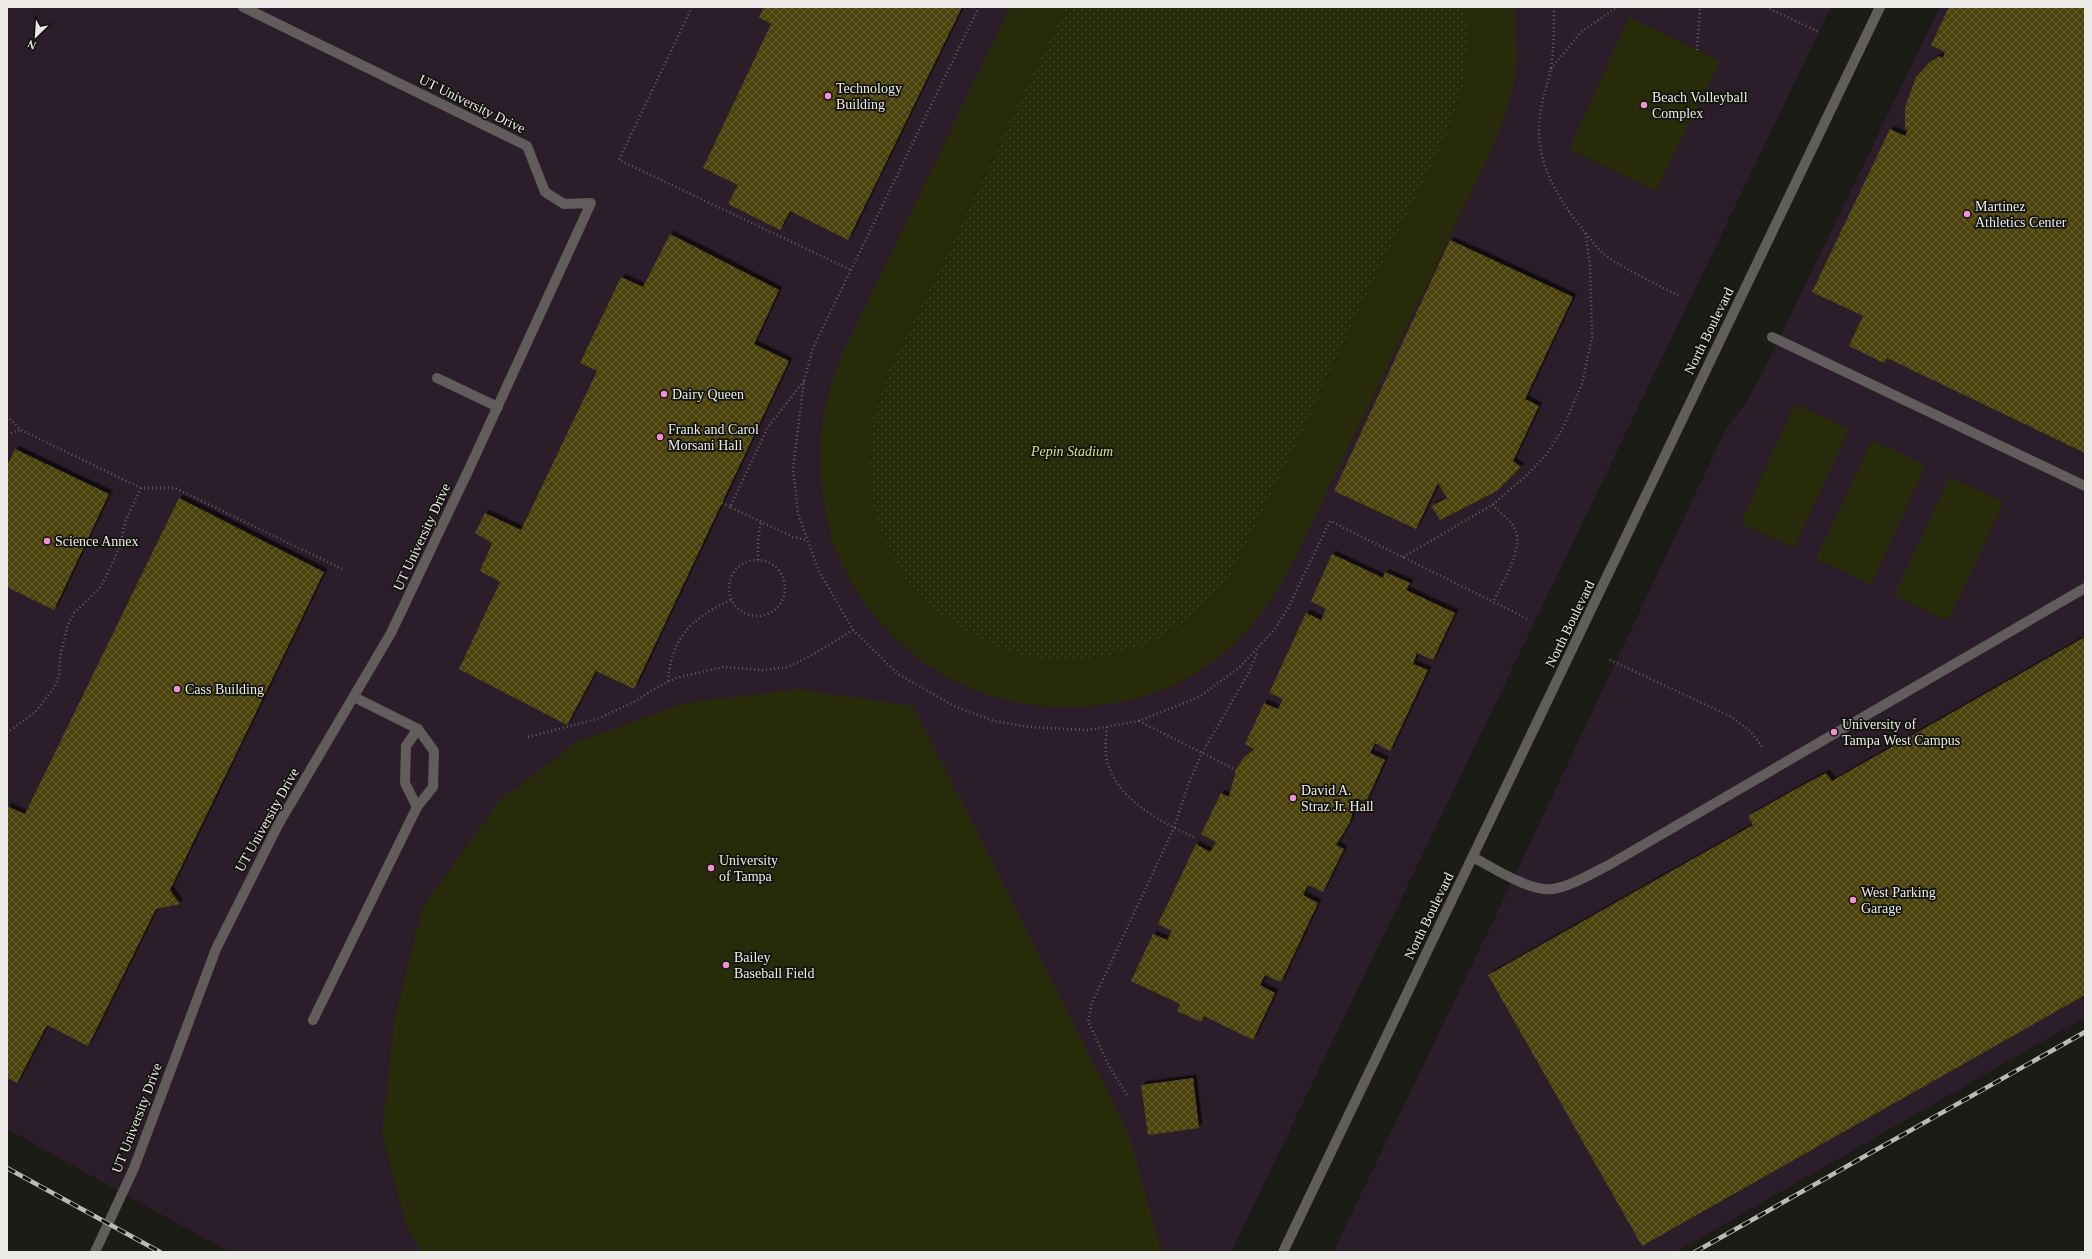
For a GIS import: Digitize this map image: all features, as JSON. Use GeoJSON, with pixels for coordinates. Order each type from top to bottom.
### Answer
{"type":"FeatureCollection","features":[{"type":"Feature","properties":{"kind":"street","name":"UT University Drive"},"geometry":{"type":"LineString","coordinates":[[95,1252],[134,1168],[216,949],[278,826],[392,633],[498,407],[591,203],[564,204],[545,192],[527,146],[243,7]]}},
{"type":"Feature","properties":{"kind":"street","name":"North Boulevard"},"geometry":{"type":"LineString","coordinates":[[1284,1252],[1880,7]]}},
{"type":"Feature","properties":{"kind":"street"},"geometry":{"type":"LineString","coordinates":[[1772,337],[2085,486]]}},
{"type":"Feature","properties":{"kind":"street"},"geometry":{"type":"LineString","coordinates":[[437,378],[498,407]]}},
{"type":"Feature","properties":{"kind":"street"},"geometry":{"type":"LineString","coordinates":[[1473,857],[1531,886],[1552,889],[1572,883],[1607,866],[2085,588]]}},
{"type":"Feature","properties":{"kind":"street"},"geometry":{"type":"LineString","coordinates":[[313,1020],[417,807],[433,787],[434,751],[418,729],[354,697]]}},
{"type":"Feature","properties":{"kind":"street"},"geometry":{"type":"LineString","coordinates":[[417,807],[406,783],[406,746],[418,729]]}},
{"type":"Feature","properties":{"kind":"path"},"geometry":{"type":"LineString","coordinates":[[692,7],[619,160],[851,270]]}},
{"type":"Feature","properties":{"kind":"path"},"geometry":{"type":"LineString","coordinates":[[979,7],[812,348],[804,380],[793,468],[798,514],[819,571],[853,630],[898,674],[956,707],[994,721],[1030,727],[1088,730],[1139,721],[1199,698],[1233,673],[1276,629],[1288,608],[1330,521],[1528,619]]}},
{"type":"Feature","properties":{"kind":"path"},"geometry":{"type":"LineString","coordinates":[[1554,7],[1554,37],[1550,69],[1540,108],[1539,128],[1544,165],[1554,188],[1569,213],[1596,247],[1608,257],[1681,297]]}},
{"type":"Feature","properties":{"kind":"path"},"geometry":{"type":"LineString","coordinates":[[1550,69],[1561,54],[1581,32],[1617,7]]}},
{"type":"Feature","properties":{"kind":"path"},"geometry":{"type":"LineString","coordinates":[[1697,50],[1700,7]]}},
{"type":"Feature","properties":{"kind":"path"},"geometry":{"type":"LineString","coordinates":[[1766,7],[1818,32]]}},
{"type":"Feature","properties":{"kind":"path"},"geometry":{"type":"LineString","coordinates":[[1403,557],[1492,505],[1527,476],[1546,455],[1562,430],[1582,384],[1592,337],[1590,263],[1585,232]]}},
{"type":"Feature","properties":{"kind":"path"},"geometry":{"type":"LineString","coordinates":[[730,507],[768,427],[804,380]]}},
{"type":"Feature","properties":{"kind":"path"},"geometry":{"type":"LineString","coordinates":[[7,416],[21,430],[141,488],[175,488],[342,569]]}},
{"type":"Feature","properties":{"kind":"path"},"geometry":{"type":"LineString","coordinates":[[7,434],[21,430]]}},
{"type":"Feature","properties":{"kind":"path"},"geometry":{"type":"LineString","coordinates":[[7,733],[35,712],[54,688],[59,676],[60,657],[68,624],[74,613],[99,589],[106,577],[120,546],[125,522],[141,488]]}},
{"type":"Feature","properties":{"kind":"path"},"geometry":{"type":"LineString","coordinates":[[722,503],[792,537],[808,540]]}},
{"type":"Feature","properties":{"kind":"path"},"geometry":{"type":"LineString","coordinates":[[1492,505],[1513,525],[1518,540],[1516,553],[1493,602]]}},
{"type":"Feature","properties":{"kind":"path"},"geometry":{"type":"LineString","coordinates":[[758,560],[758,538],[761,522]]}},
{"type":"Feature","properties":{"kind":"path"},"geometry":{"type":"LineString","coordinates":[[758,560],[768,562],[782,575],[785,584],[782,602],[768,615],[754,616],[741,612],[731,600],[728,589],[730,579],[734,571],[741,565],[758,560]]}},
{"type":"Feature","properties":{"kind":"path"},"geometry":{"type":"LineString","coordinates":[[668,682],[669,666],[688,627],[704,615],[731,600]]}},
{"type":"Feature","properties":{"kind":"path"},"geometry":{"type":"LineString","coordinates":[[528,737],[597,719],[636,701],[676,678],[724,667],[763,670],[788,667],[812,655],[853,630]]}},
{"type":"Feature","properties":{"kind":"path"},"geometry":{"type":"LineString","coordinates":[[1127,1095],[1110,1066],[1088,1021],[1092,1003],[1174,828],[1188,785],[1202,753],[1244,680],[1259,648]]}},
{"type":"Feature","properties":{"kind":"path"},"geometry":{"type":"LineString","coordinates":[[1610,660],[1732,718],[1751,732],[1777,767]]}},
{"type":"Feature","properties":{"kind":"path"},"geometry":{"type":"LineString","coordinates":[[1139,721],[1236,770]]}},
{"type":"Feature","properties":{"kind":"path"},"geometry":{"type":"LineString","coordinates":[[1107,727],[1106,746],[1108,764],[1114,777],[1125,792],[1144,808],[1174,828],[1196,838]]}},
{"type":"Feature","properties":{"kind":"shaded area","name":"University of Tampa"},"geometry":{"type":"Polygon","coordinates":[[[7,7],[1831,7],[1231,1252],[229,1252],[7,1129],[7,7]]]}},
{"type":"Feature","properties":{"kind":"shaded area","name":"University of Tampa West Campus"},"geometry":{"type":"Polygon","coordinates":[[[1940,7],[2085,7],[2085,1017],[1676,1252],[1333,1252],[1499,909],[1726,429],[1745,405],[1763,372],[1940,7]]]}},
{"type":"Feature","properties":{"kind":"green space"},"geometry":{"type":"Polygon","coordinates":[[[1010,7],[1066,7],[888,372],[873,420],[869,452],[870,485],[878,526],[890,554],[909,585],[920,598],[933,609],[953,623],[1000,648],[1016,654],[1056,660],[1077,660],[1119,654],[1157,639],[1175,629],[1199,611],[1233,573],[1449,128],[1464,84],[1469,38],[1465,7],[1514,7],[1517,64],[1509,102],[1499,132],[1288,573],[1261,614],[1228,650],[1215,660],[1192,676],[1172,686],[1151,694],[1119,702],[1074,707],[1030,705],[989,695],[950,678],[915,655],[884,626],[857,592],[836,552],[831,537],[822,490],[820,458],[822,427],[824,411],[834,375],[842,355],[1010,7]]]}},
{"type":"Feature","properties":{"kind":"green space","name":"Pepin Stadium"},"geometry":{"type":"Polygon","coordinates":[[[1066,7],[1465,7],[1469,38],[1464,84],[1449,128],[1233,573],[1199,611],[1175,629],[1157,639],[1119,654],[1077,660],[1036,658],[1016,654],[1000,648],[953,623],[939,614],[920,598],[899,570],[879,530],[870,485],[869,468],[869,452],[873,420],[888,372],[1066,7]]]}},
{"type":"Feature","properties":{"kind":"green space","name":"Beach Volleyball Complex"},"geometry":{"type":"Polygon","coordinates":[[[1629,17],[1720,61],[1656,191],[1569,149],[1629,17]]]}},
{"type":"Feature","properties":{"kind":"green space"},"geometry":{"type":"Polygon","coordinates":[[[1795,404],[1849,429],[1794,548],[1740,523],[1795,404]]]}},
{"type":"Feature","properties":{"kind":"green space"},"geometry":{"type":"Polygon","coordinates":[[[1872,440],[1926,465],[1871,584],[1816,559],[1872,440]]]}},
{"type":"Feature","properties":{"kind":"green space"},"geometry":{"type":"Polygon","coordinates":[[[1949,477],[2004,502],[1948,621],[1894,596],[1949,477]]]}},
{"type":"Feature","properties":{"kind":"green space","name":"Bailey Baseball Field"},"geometry":{"type":"Polygon","coordinates":[[[799,689],[913,706],[1128,1131],[1162,1252],[422,1252],[406,1226],[382,1134],[394,1022],[422,908],[500,800],[577,742],[685,703],[799,689]]]}},
{"type":"Feature","properties":{"kind":"building","name":"Technology Building"},"geometry":{"type":"Polygon","coordinates":[[[764,7],[962,7],[848,240],[790,211],[780,230],[728,204],[738,185],[703,168],[771,24],[759,17],[764,7]]]}},
{"type":"Feature","properties":{"kind":"building","name":"Martinez Athletics Center"},"geometry":{"type":"Polygon","coordinates":[[[1949,7],[2085,7],[2085,453],[1887,358],[1884,363],[1849,346],[1863,316],[1812,292],[1890,129],[1905,136],[1908,130],[1905,129],[1905,107],[1916,77],[1930,62],[1939,56],[1943,58],[1945,52],[1931,45],[1949,7]]]}},
{"type":"Feature","properties":{"kind":"building","name":"Frank and Carol Morsani Hall"},"geometry":{"type":"Polygon","coordinates":[[[670,234],[779,290],[754,344],[789,361],[634,689],[596,671],[567,725],[459,669],[500,582],[480,571],[492,543],[475,533],[485,513],[521,530],[597,371],[580,363],[621,277],[643,287],[670,234]]]}},
{"type":"Feature","properties":{"kind":"building"},"geometry":{"type":"Polygon","coordinates":[[[1450,240],[1573,297],[1525,399],[1539,406],[1513,461],[1521,467],[1497,491],[1440,520],[1431,506],[1447,498],[1438,483],[1416,529],[1334,491],[1450,240]]]}},
{"type":"Feature","properties":{"kind":"building","name":"Science Annex"},"geometry":{"type":"Polygon","coordinates":[[[15,449],[109,494],[54,610],[7,587],[7,466],[15,449]]]}},
{"type":"Feature","properties":{"kind":"building","name":"Cass Building"},"geometry":{"type":"Polygon","coordinates":[[[179,498],[324,572],[170,890],[180,904],[156,909],[88,1046],[47,1025],[17,1083],[7,1078],[7,806],[25,814],[179,498]]]}},
{"type":"Feature","properties":{"kind":"building","name":"David A. Straz Jr. Hall"},"geometry":{"type":"Polygon","coordinates":[[[1332,554],[1383,578],[1385,572],[1410,583],[1406,590],[1455,613],[1433,660],[1417,653],[1413,664],[1428,670],[1390,751],[1375,743],[1370,753],[1385,760],[1366,802],[1356,798],[1350,822],[1336,845],[1344,849],[1323,892],[1308,885],[1303,895],[1318,903],[1281,982],[1265,975],[1260,985],[1275,993],[1253,1040],[1204,1016],[1201,1022],[1177,1011],[1180,1004],[1131,981],[1153,934],[1167,940],[1172,931],[1158,924],[1196,844],[1210,852],[1216,842],[1201,834],[1221,793],[1229,797],[1236,770],[1243,758],[1254,749],[1245,744],[1264,703],[1278,709],[1283,699],[1269,693],[1306,613],[1321,620],[1326,609],[1311,601],[1332,554]]]}},
{"type":"Feature","properties":{"kind":"building","name":"West Parking Garage"},"geometry":{"type":"Polygon","coordinates":[[[2085,637],[2085,995],[1642,1246],[1488,975],[1753,825],[1748,816],[1826,773],[1832,781],[2085,637]]]}},
{"type":"Feature","properties":{"kind":"building"},"geometry":{"type":"Polygon","coordinates":[[[1193,1078],[1199,1128],[1148,1135],[1141,1085],[1193,1078]]]}},
{"type":"Feature","properties":{"kind":"railway"},"geometry":{"type":"LineString","coordinates":[[1695,1252],[2085,1032]]}},
{"type":"Feature","properties":{"kind":"railway"},"geometry":{"type":"LineString","coordinates":[[7,1168],[160,1252]]}},
{"type":"Feature","properties":{"kind":"place","name":"Technology Building"},"geometry":{"type":"Point","coordinates":[828,96]}},
{"type":"Feature","properties":{"kind":"place","name":"Beach Volleyball Complex"},"geometry":{"type":"Point","coordinates":[1644,105]}},
{"type":"Feature","properties":{"kind":"place","name":"Martinez Athletics Center"},"geometry":{"type":"Point","coordinates":[1967,214]}},
{"type":"Feature","properties":{"kind":"place","name":"Dairy Queen"},"geometry":{"type":"Point","coordinates":[664,394]}},
{"type":"Feature","properties":{"kind":"place","name":"Frank and Carol Morsani Hall"},"geometry":{"type":"Point","coordinates":[660,437]}},
{"type":"Feature","properties":{"kind":"place","name":"Science Annex"},"geometry":{"type":"Point","coordinates":[47,541]}},
{"type":"Feature","properties":{"kind":"place","name":"Cass Building"},"geometry":{"type":"Point","coordinates":[177,689]}},
{"type":"Feature","properties":{"kind":"place","name":"University of Tampa West Campus"},"geometry":{"type":"Point","coordinates":[1834,732]}},
{"type":"Feature","properties":{"kind":"place","name":"David A. Straz Jr. Hall"},"geometry":{"type":"Point","coordinates":[1293,798]}},
{"type":"Feature","properties":{"kind":"place","name":"University of Tampa"},"geometry":{"type":"Point","coordinates":[711,868]}},
{"type":"Feature","properties":{"kind":"place","name":"West Parking Garage"},"geometry":{"type":"Point","coordinates":[1853,900]}},
{"type":"Feature","properties":{"kind":"place","name":"Bailey Baseball Field"},"geometry":{"type":"Point","coordinates":[726,965]}}]}
